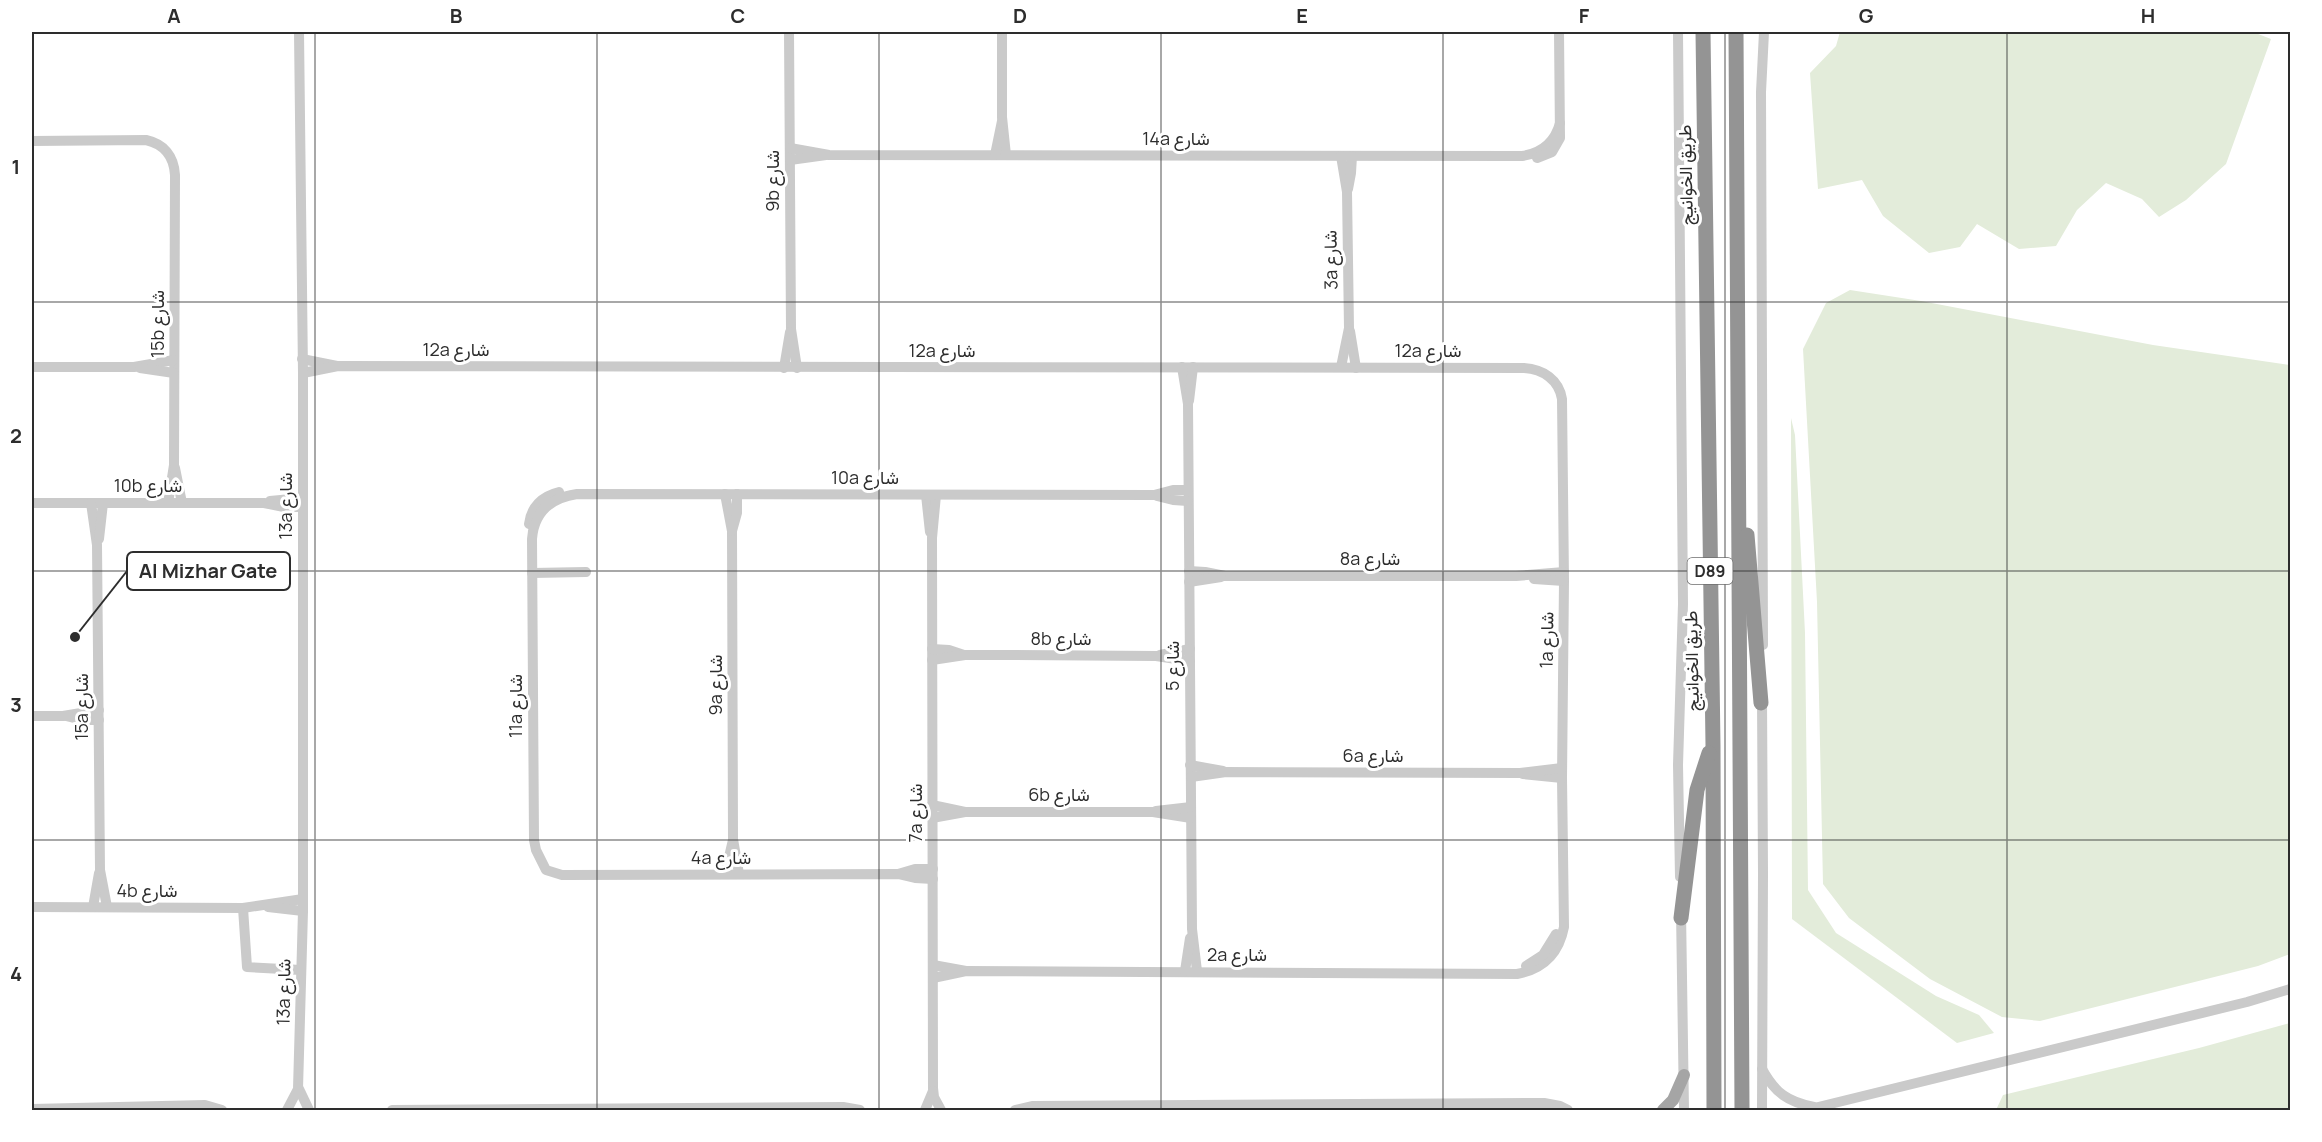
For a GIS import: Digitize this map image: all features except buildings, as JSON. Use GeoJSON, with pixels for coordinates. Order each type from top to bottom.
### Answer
{"type":"FeatureCollection","features":[{"type":"Feature","properties":{"kind":"highway","name":"طريق الخوانيج"},"geometry":{"type":"LineString","coordinates":[[1703,32],[1713,745],[1714,1110]]}},
{"type":"Feature","properties":{"kind":"highway","name":"D89"},"geometry":{"type":"LineString","coordinates":[[1736,32],[1742,1110]]}},
{"type":"Feature","properties":{"kind":"highway"},"geometry":{"type":"LineString","coordinates":[[1739,465],[1748,541],[1761,703]]}},
{"type":"Feature","properties":{"kind":"highway"},"geometry":{"type":"LineString","coordinates":[[1681,918],[1697,790],[1713,745]]}},
{"type":"Feature","properties":{"kind":"main road"},"geometry":{"type":"LineString","coordinates":[[1662,1110],[1673,1100],[1684,1075]]}},
{"type":"Feature","properties":{"kind":"street","name":"13a شارع"},"geometry":{"type":"LineString","coordinates":[[299,32],[303,373],[303,911],[298,1089],[309,1110]]}},
{"type":"Feature","properties":{"kind":"street","name":"9b شارع"},"geometry":{"type":"LineString","coordinates":[[784,368],[790,329],[789,32]]}},
{"type":"Feature","properties":{"kind":"street"},"geometry":{"type":"LineString","coordinates":[[1001,155],[1002,32]]}},
{"type":"Feature","properties":{"kind":"street","name":"14a شارع"},"geometry":{"type":"LineString","coordinates":[[790,148],[829,155],[1522,156],[1538,158],[1552,147],[1560,123],[1559,32]]}},
{"type":"Feature","properties":{"kind":"street"},"geometry":{"type":"LineString","coordinates":[[1678,32],[1683,604],[1678,765],[1684,1110]]}},
{"type":"Feature","properties":{"kind":"street"},"geometry":{"type":"LineString","coordinates":[[1762,1110],[1761,92],[1764,32]]}},
{"type":"Feature","properties":{"kind":"street","name":"15b شارع"},"geometry":{"type":"LineString","coordinates":[[32,141],[146,140],[162,152],[170,170],[174,182],[174,465],[168,503]]}},
{"type":"Feature","properties":{"kind":"street","name":"14a شارع"},"geometry":{"type":"LineString","coordinates":[[790,160],[829,155]]}},
{"type":"Feature","properties":{"kind":"street","name":"3a شارع"},"geometry":{"type":"LineString","coordinates":[[1347,156],[1349,328],[1356,368]]}},
{"type":"Feature","properties":{"kind":"street","name":"3a شارع"},"geometry":{"type":"LineString","coordinates":[[1341,367],[1349,328]]}},
{"type":"Feature","properties":{"kind":"street","name":"9b شارع"},"geometry":{"type":"LineString","coordinates":[[790,329],[797,368]]}},
{"type":"Feature","properties":{"kind":"street","name":"12a شارع"},"geometry":{"type":"LineString","coordinates":[[302,359],[338,366],[1524,368],[1535,369],[1545,374]]}},
{"type":"Feature","properties":{"kind":"street"},"geometry":{"type":"LineString","coordinates":[[32,367],[134,367],[174,360]]}},
{"type":"Feature","properties":{"kind":"street","name":"12a شارع"},"geometry":{"type":"LineString","coordinates":[[303,373],[338,366]]}},
{"type":"Feature","properties":{"kind":"street"},"geometry":{"type":"LineString","coordinates":[[134,367],[174,374]]}},
{"type":"Feature","properties":{"kind":"street","name":"شارع 5"},"geometry":{"type":"LineString","coordinates":[[1188,367],[1192,929],[1197,971]]}},
{"type":"Feature","properties":{"kind":"street","name":"1a شارع"},"geometry":{"type":"LineString","coordinates":[[1545,374],[1557,384],[1562,399],[1564,576],[1562,773],[1562,912],[1564,927],[1562,936],[1551,952]]}},
{"type":"Feature","properties":{"kind":"street","name":"15b شارع"},"geometry":{"type":"LineString","coordinates":[[174,465],[182,503]]}},
{"type":"Feature","properties":{"kind":"street","name":"10a شارع"},"geometry":{"type":"LineString","coordinates":[[545,502],[577,494],[1154,495],[1173,500],[1188,495]]}},
{"type":"Feature","properties":{"kind":"street","name":"9a شارع"},"geometry":{"type":"LineString","coordinates":[[725,494],[732,531],[733,839],[739,874]]}},
{"type":"Feature","properties":{"kind":"street","name":"9a شارع"},"geometry":{"type":"LineString","coordinates":[[732,531],[737,513],[737,494]]}},
{"type":"Feature","properties":{"kind":"street","name":"7a شارع"},"geometry":{"type":"LineString","coordinates":[[931,495],[933,1088],[934,1097],[941,1110]]}},
{"type":"Feature","properties":{"kind":"street","name":"10b شارع"},"geometry":{"type":"LineString","coordinates":[[32,503],[264,503],[284,507],[302,502]]}},
{"type":"Feature","properties":{"kind":"street","name":"11a شارع"},"geometry":{"type":"LineString","coordinates":[[545,502],[537,518],[532,539],[532,573],[534,840],[536,850],[546,870]]}},
{"type":"Feature","properties":{"kind":"street","name":"15a شارع"},"geometry":{"type":"LineString","coordinates":[[91,503],[98,545]]}},
{"type":"Feature","properties":{"kind":"street","name":"15a شارع"},"geometry":{"type":"LineString","coordinates":[[103,503],[98,545],[100,870],[107,907]]}},
{"type":"Feature","properties":{"kind":"street"},"geometry":{"type":"LineString","coordinates":[[532,573],[586,572]]}},
{"type":"Feature","properties":{"kind":"street","name":"8a شارع"},"geometry":{"type":"LineString","coordinates":[[1189,577],[1205,572],[1225,576],[1564,576]]}},
{"type":"Feature","properties":{"kind":"street","name":"8b شارع"},"geometry":{"type":"LineString","coordinates":[[932,655],[949,650],[965,655],[1190,655]]}},
{"type":"Feature","properties":{"kind":"street"},"geometry":{"type":"LineString","coordinates":[[32,716],[99,715]]}},
{"type":"Feature","properties":{"kind":"street","name":"6a شارع"},"geometry":{"type":"LineString","coordinates":[[1190,765],[1226,772]]}},
{"type":"Feature","properties":{"kind":"street","name":"6a شارع"},"geometry":{"type":"LineString","coordinates":[[1191,777],[1226,772],[1520,773],[1539,777],[1562,773]]}},
{"type":"Feature","properties":{"kind":"street","name":"6b شارع"},"geometry":{"type":"LineString","coordinates":[[932,805],[965,812]]}},
{"type":"Feature","properties":{"kind":"street","name":"6b شارع"},"geometry":{"type":"LineString","coordinates":[[933,818],[965,812],[1191,812]]}},
{"type":"Feature","properties":{"kind":"street","name":"9a شارع"},"geometry":{"type":"LineString","coordinates":[[725,874],[733,839]]}},
{"type":"Feature","properties":{"kind":"street","name":"15a شارع"},"geometry":{"type":"LineString","coordinates":[[93,907],[100,870]]}},
{"type":"Feature","properties":{"kind":"street","name":"4a شارع"},"geometry":{"type":"LineString","coordinates":[[546,870],[562,875],[898,874],[915,878],[933,874]]}},
{"type":"Feature","properties":{"kind":"street","name":"4b شارع"},"geometry":{"type":"LineString","coordinates":[[32,907],[243,908],[303,899]]}},
{"type":"Feature","properties":{"kind":"street","name":"4b شارع"},"geometry":{"type":"LineString","coordinates":[[262,906],[303,911]]}},
{"type":"Feature","properties":{"kind":"street"},"geometry":{"type":"LineString","coordinates":[[243,908],[247,967],[301,970]]}},
{"type":"Feature","properties":{"kind":"street","name":"شارع 5"},"geometry":{"type":"LineString","coordinates":[[1185,971],[1192,929]]}},
{"type":"Feature","properties":{"kind":"street","name":"2a شارع"},"geometry":{"type":"LineString","coordinates":[[933,965],[966,971],[1517,974],[1534,969],[1551,952]]}},
{"type":"Feature","properties":{"kind":"street","name":"2a شارع"},"geometry":{"type":"LineString","coordinates":[[933,978],[966,971]]}},
{"type":"Feature","properties":{"kind":"street"},"geometry":{"type":"LineString","coordinates":[[1762,1068],[1771,1085],[1785,1098],[1810,1109],[2200,1014],[2290,989]]}},
{"type":"Feature","properties":{"kind":"street","name":"7a شارع"},"geometry":{"type":"LineString","coordinates":[[925,1110],[933,1088]]}},
{"type":"Feature","properties":{"kind":"street","name":"13a شارع"},"geometry":{"type":"LineString","coordinates":[[287,1110],[298,1089]]}},
{"type":"Feature","properties":{"kind":"street"},"geometry":{"type":"LineString","coordinates":[[1015,1110],[1032,1106],[1544,1103],[1568,1110]]}},
{"type":"Feature","properties":{"kind":"street"},"geometry":{"type":"LineString","coordinates":[[32,1109],[205,1105],[222,1110]]}},
{"type":"Feature","properties":{"kind":"street"},"geometry":{"type":"LineString","coordinates":[[392,1110],[843,1107],[860,1110]]}},
{"type":"Feature","properties":{"kind":"green space"},"geometry":{"type":"Polygon","coordinates":[[[1840,32],[2253,32],[2271,39],[2226,164],[2186,200],[2159,217],[2142,199],[2106,183],[2077,210],[2056,246],[2019,249],[1977,224],[1960,247],[1929,253],[1883,216],[1862,180],[1818,189],[1810,73],[1836,46],[1840,32]]]}},
{"type":"Feature","properties":{"kind":"green space"},"geometry":{"type":"Polygon","coordinates":[[[1850,290],[1921,301],[2153,345],[2290,365],[2290,954],[2258,966],[2040,1021],[2002,1017],[1930,979],[1849,918],[1823,884],[1817,602],[1803,349],[1826,303],[1850,290]]]}},
{"type":"Feature","properties":{"kind":"green space"},"geometry":{"type":"Polygon","coordinates":[[[1791,418],[1795,435],[1805,633],[1808,890],[1836,933],[1936,996],[1979,1015],[1994,1033],[1957,1043],[1792,919],[1791,418]]]}},
{"type":"Feature","properties":{"kind":"green space"},"geometry":{"type":"Polygon","coordinates":[[[2290,1023],[2290,1110],[1996,1110],[2003,1095],[2199,1048],[2290,1023]]]}},
{"type":"Feature","properties":{"kind":"place","name":"Al Mizhar Gate"},"geometry":{"type":"Point","coordinates":[75,637]}}]}
